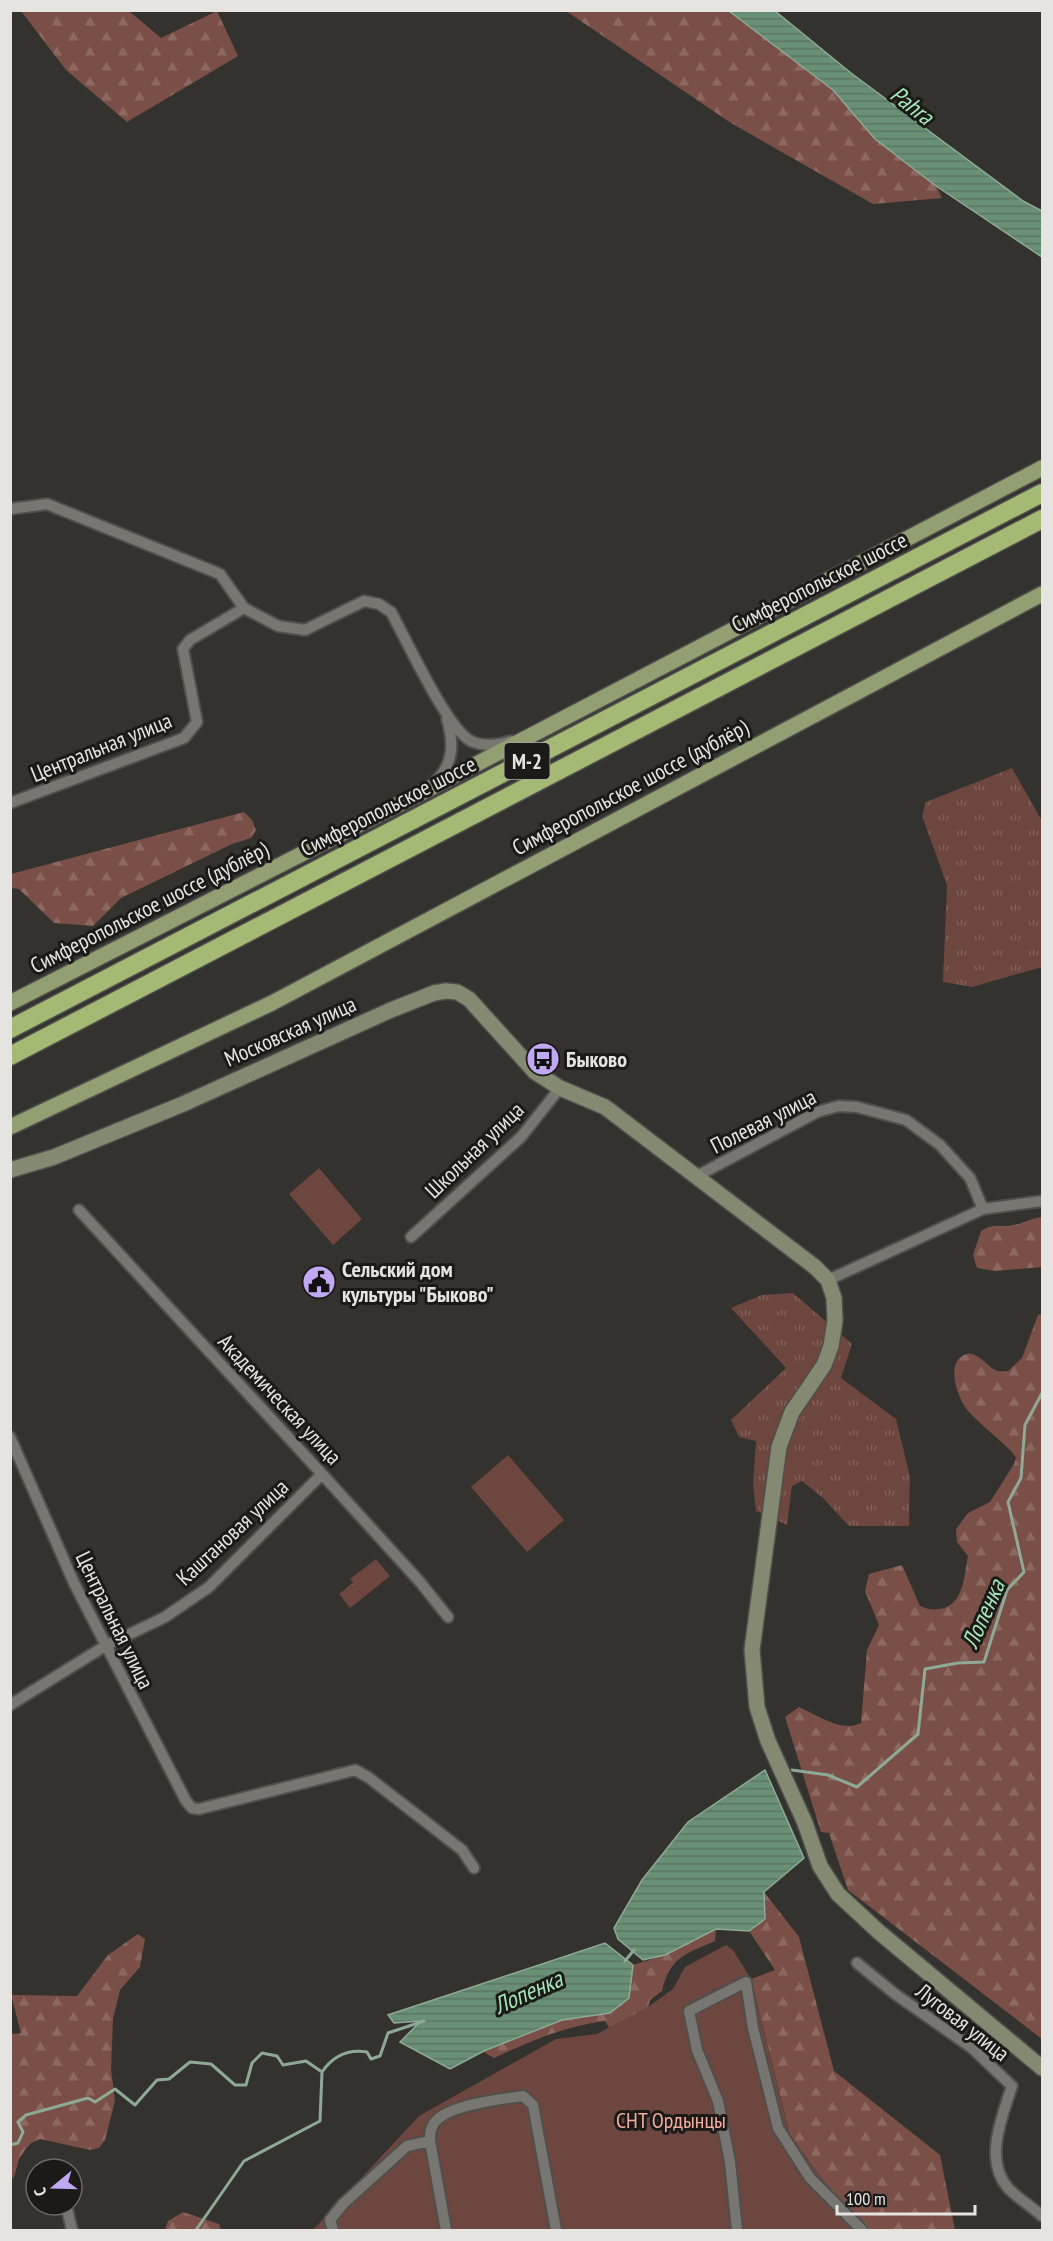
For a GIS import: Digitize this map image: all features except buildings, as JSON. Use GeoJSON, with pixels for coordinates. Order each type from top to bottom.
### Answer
{"type":"FeatureCollection","features":[{"type":"Feature","properties":{"kind":"highway","name":"Симферопольское шоссе"},"geometry":{"type":"LineString","coordinates":[[10,1029],[1042,493]]}},
{"type":"Feature","properties":{"kind":"highway","name":"Симферопольское шоссе"},"geometry":{"type":"LineString","coordinates":[[10,1056],[1042,519]]}},
{"type":"Feature","properties":{"kind":"main road","name":"Симферопольское шоссе (дублёр)"},"geometry":{"type":"LineString","coordinates":[[10,1003],[425,791],[1042,468]]}},
{"type":"Feature","properties":{"kind":"main road","name":"Симферопольское шоссе (дублёр)"},"geometry":{"type":"LineString","coordinates":[[10,1127],[272,1003],[1042,594]]}},
{"type":"Feature","properties":{"kind":"street"},"geometry":{"type":"LineString","coordinates":[[10,509],[47,504],[220,574],[244,608],[278,626],[305,630],[364,601],[379,604],[391,612],[444,711],[456,728],[469,740],[483,745],[526,738]]}},
{"type":"Feature","properties":{"kind":"street","name":"Центральная улица"},"geometry":{"type":"LineString","coordinates":[[10,803],[184,738],[197,722],[183,649],[190,640],[244,608]]}},
{"type":"Feature","properties":{"kind":"street"},"geometry":{"type":"LineString","coordinates":[[425,791],[442,774],[450,761],[453,746],[444,711]]}},
{"type":"Feature","properties":{"kind":"street","name":"Московская улица"},"geometry":{"type":"LineString","coordinates":[[10,1170],[54,1157],[183,1104],[391,1010],[446,991],[457,992],[470,999],[536,1072],[560,1088],[605,1107],[815,1266],[828,1280]]}},
{"type":"Feature","properties":{"kind":"street","name":"Школьная улица"},"geometry":{"type":"LineString","coordinates":[[411,1237],[521,1137],[560,1088]]}},
{"type":"Feature","properties":{"kind":"street","name":"Полевая улица"},"geometry":{"type":"LineString","coordinates":[[697,1176],[817,1112],[839,1106],[857,1107],[898,1116],[940,1145],[970,1178],[983,1209]]}},
{"type":"Feature","properties":{"kind":"street"},"geometry":{"type":"LineString","coordinates":[[1042,1202],[983,1209],[828,1280],[834,1298],[835,1321],[831,1346],[824,1365],[792,1412],[778,1448],[752,1650],[758,1707],[768,1741],[805,1823],[820,1866],[838,1894],[879,1932],[1042,2068]]}},
{"type":"Feature","properties":{"kind":"street","name":"Академическая улица"},"geometry":{"type":"LineString","coordinates":[[79,1210],[420,1582],[448,1617]]}},
{"type":"Feature","properties":{"kind":"street","name":"Центральная улица"},"geometry":{"type":"LineString","coordinates":[[10,1437],[74,1583],[186,1801],[192,1808],[199,1809],[356,1770],[462,1850],[474,1868]]}},
{"type":"Feature","properties":{"kind":"street","name":"Каштановая улица"},"geometry":{"type":"LineString","coordinates":[[10,1705],[105,1646],[165,1617],[209,1587],[322,1474]]}},
{"type":"Feature","properties":{"kind":"street","name":"Луговая улица"},"geometry":{"type":"LineString","coordinates":[[857,1963],[895,1994],[972,2048],[1012,2086],[1000,2119],[996,2158],[1008,2188],[1042,2216]]}},
{"type":"Feature","properties":{"kind":"street"},"geometry":{"type":"LineString","coordinates":[[737,2230],[730,2162],[718,2101],[697,2049],[689,2011],[746,1982],[753,2028],[778,2128],[810,2178],[862,2230]]}},
{"type":"Feature","properties":{"kind":"street"},"geometry":{"type":"LineString","coordinates":[[446,2230],[430,2141],[432,2125],[442,2116],[471,2104],[523,2096],[533,2105],[556,2230]]}},
{"type":"Feature","properties":{"kind":"street"},"geometry":{"type":"LineString","coordinates":[[333,2230],[330,2220],[343,2204],[407,2146],[430,2141]]}},
{"type":"Feature","properties":{"kind":"green space"},"geometry":{"type":"Polygon","coordinates":[[[21,11],[129,11],[161,38],[217,11],[238,56],[127,122],[66,70],[21,11]]]}},
{"type":"Feature","properties":{"kind":"green space"},"geometry":{"type":"Polygon","coordinates":[[[566,11],[729,11],[833,90],[875,139],[936,186],[942,198],[873,204],[731,123],[566,11]]]}},
{"type":"Feature","properties":{"kind":"green space"},"geometry":{"type":"Polygon","coordinates":[[[1012,768],[1042,821],[1042,967],[972,987],[943,982],[947,885],[922,816],[926,802],[1012,768]]]}},
{"type":"Feature","properties":{"kind":"green space"},"geometry":{"type":"Polygon","coordinates":[[[244,812],[252,820],[256,830],[251,838],[232,844],[121,898],[93,926],[54,923],[19,889],[11,888],[11,874],[244,812]]]}},
{"type":"Feature","properties":{"kind":"green space"},"geometry":{"type":"Polygon","coordinates":[[[319,1168],[362,1219],[333,1245],[289,1194],[319,1168]]]}},
{"type":"Feature","properties":{"kind":"green space"},"geometry":{"type":"Polygon","coordinates":[[[1042,1217],[1042,1267],[995,1271],[977,1268],[973,1255],[981,1231],[994,1226],[1009,1226],[1042,1217]]]}},
{"type":"Feature","properties":{"kind":"green space"},"geometry":{"type":"Polygon","coordinates":[[[793,1293],[852,1344],[841,1378],[896,1419],[910,1477],[909,1526],[849,1526],[823,1498],[802,1481],[792,1486],[787,1525],[756,1511],[753,1484],[756,1441],[739,1437],[731,1420],[786,1368],[731,1308],[762,1295],[793,1293]]]}},
{"type":"Feature","properties":{"kind":"green space"},"geometry":{"type":"Polygon","coordinates":[[[1042,1314],[1042,2039],[848,1890],[829,1833],[821,1832],[785,1717],[799,1707],[838,1724],[854,1726],[861,1723],[867,1650],[879,1625],[865,1591],[869,1574],[902,1565],[920,1606],[927,1609],[947,1607],[958,1596],[964,1581],[968,1556],[957,1542],[956,1529],[968,1513],[990,1502],[1016,1458],[964,1405],[955,1380],[956,1364],[960,1358],[970,1354],[995,1370],[1008,1371],[1022,1358],[1038,1315],[1042,1314]]]}},
{"type":"Feature","properties":{"kind":"green space"},"geometry":{"type":"Polygon","coordinates":[[[508,1455],[564,1520],[527,1552],[471,1487],[508,1455]]]}},
{"type":"Feature","properties":{"kind":"green space"},"geometry":{"type":"Polygon","coordinates":[[[376,1559],[390,1576],[364,1597],[350,1579],[376,1559]]]}},
{"type":"Feature","properties":{"kind":"green space"},"geometry":{"type":"Polygon","coordinates":[[[353,1583],[364,1597],[350,1608],[339,1594],[353,1583]]]}},
{"type":"Feature","properties":{"kind":"green space"},"geometry":{"type":"Polygon","coordinates":[[[764,1892],[799,1937],[834,2071],[940,2155],[955,2230],[865,2230],[822,2179],[790,2135],[751,1979],[775,1970],[749,1931],[765,1919],[764,1892]]]}},
{"type":"Feature","properties":{"kind":"green space"},"geometry":{"type":"Polygon","coordinates":[[[716,1929],[715,1941],[680,1958],[669,1971],[662,1991],[650,2000],[640,2039],[612,2032],[605,2021],[562,2030],[494,2058],[484,2052],[562,2020],[610,2013],[629,1998],[633,1965],[665,1955],[716,1929]]]}},
{"type":"Feature","properties":{"kind":"green space"},"geometry":{"type":"Polygon","coordinates":[[[138,1934],[145,1939],[140,1967],[120,1990],[113,2019],[111,2069],[115,2101],[105,2140],[99,2148],[90,2150],[40,2139],[31,2143],[25,2150],[19,2159],[14,2177],[11,2179],[11,2034],[21,2033],[11,1995],[77,1996],[108,1955],[138,1934]]]}},
{"type":"Feature","properties":{"kind":"green space","name":"СНТ Ордынцы"},"geometry":{"type":"Polygon","coordinates":[[[726,1945],[733,1950],[751,1979],[790,2135],[822,2179],[865,2230],[313,2230],[419,2116],[556,2039],[597,2034],[648,2007],[673,1989],[685,1967],[726,1945]]]}},
{"type":"Feature","properties":{"kind":"green space"},"geometry":{"type":"Polygon","coordinates":[[[183,2212],[219,2224],[221,2230],[165,2230],[168,2221],[183,2212]]]}},
{"type":"Feature","properties":{"kind":"water"},"geometry":{"type":"Polygon","coordinates":[[[729,11],[775,11],[851,73],[1023,201],[1042,211],[1042,257],[936,186],[875,139],[833,90],[729,11]]]}},
{"type":"Feature","properties":{"kind":"water"},"geometry":{"type":"Polygon","coordinates":[[[765,1770],[804,1858],[764,1892],[765,1919],[749,1931],[716,1929],[665,1955],[643,1960],[618,1939],[614,1928],[642,1880],[688,1822],[765,1770]]]}},
{"type":"Feature","properties":{"kind":"water"},"geometry":{"type":"Polygon","coordinates":[[[605,1943],[633,1965],[629,1998],[610,2013],[562,2020],[484,2051],[450,2069],[400,2042],[421,2021],[394,2023],[388,2015],[605,1943]]]}},
{"type":"Feature","properties":{"kind":"waterway","name":"Лопенка"},"geometry":{"type":"LineString","coordinates":[[792,1770],[828,1775],[857,1787],[918,1734],[925,1669],[958,1663],[984,1662],[1007,1590],[1024,1572],[1008,1502],[1021,1478],[1025,1425],[1042,1393]]}},
{"type":"Feature","properties":{"kind":"waterway","name":"Лопенка"},"geometry":{"type":"LineString","coordinates":[[625,1961],[634,1950]]}},
{"type":"Feature","properties":{"kind":"waterway","name":"Лопенка"},"geometry":{"type":"LineString","coordinates":[[10,2145],[18,2143],[23,2132],[18,2122],[26,2115],[88,2098],[95,2102],[115,2089],[135,2105],[157,2080],[169,2079],[190,2062],[211,2064],[235,2085],[246,2085],[252,2063],[262,2053],[277,2056],[283,2065],[306,2061],[322,2072],[336,2058],[347,2053],[367,2052],[371,2059],[380,2056],[388,2033],[424,2021]]}},
{"type":"Feature","properties":{"kind":"waterway"},"geometry":{"type":"LineString","coordinates":[[196,2230],[244,2161],[320,2121],[322,2072]]}},
{"type":"Feature","properties":{"kind":"place","name":"Быково"},"geometry":{"type":"Point","coordinates":[543,1059]}},
{"type":"Feature","properties":{"kind":"place","name":"Сельский дом культуры \"Быково\""},"geometry":{"type":"Point","coordinates":[319,1282]}},
{"type":"Feature","properties":{"kind":"water label","name":"Pahra"},"geometry":{"type":"Point","coordinates":[912,105]}}]}
